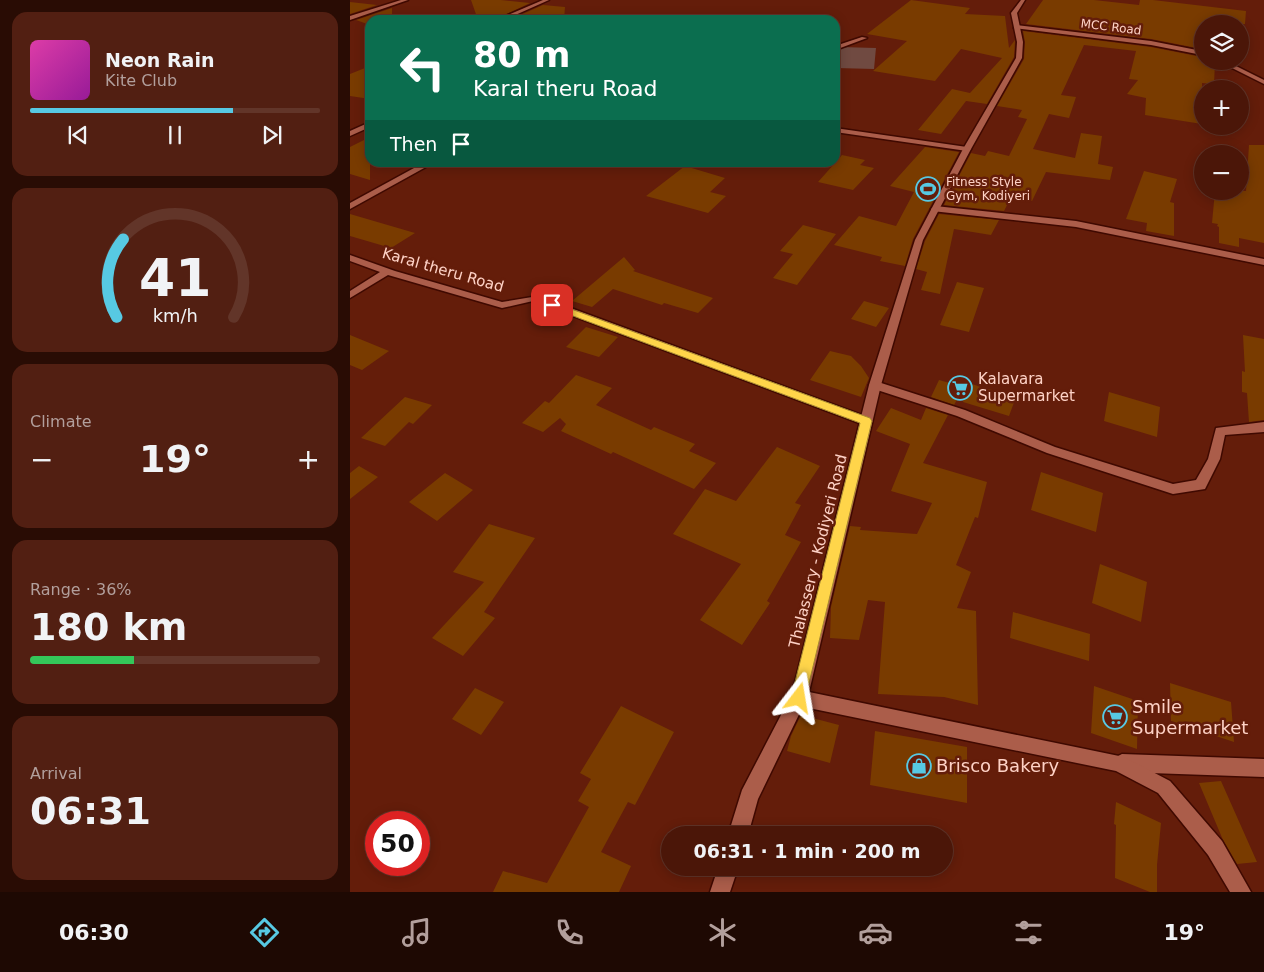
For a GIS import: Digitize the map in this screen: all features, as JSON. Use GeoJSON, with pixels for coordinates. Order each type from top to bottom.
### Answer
{"type":"FeatureCollection","features":[{"type":"Feature","properties":{"kind":"street"},"geometry":{"type":"LineString","coordinates":[[350,18],[406,0]]}},
{"type":"Feature","properties":{"kind":"street"},"geometry":{"type":"LineString","coordinates":[[511,15],[547,0]]}},
{"type":"Feature","properties":{"kind":"street","name":"Thalassery - Kodiyeri Road"},"geometry":{"type":"LineString","coordinates":[[741,826],[749,798],[799,698],[875,385],[919,240],[967,149],[1019,58],[1020,42],[1014,13],[1023,0]]}},
{"type":"Feature","properties":{"kind":"street","name":"MCC Road"},"geometry":{"type":"LineString","coordinates":[[1016,27],[1151,43],[1194,51]]}},
{"type":"Feature","properties":{"kind":"street"},"geometry":{"type":"LineString","coordinates":[[840,46],[864,38]]}},
{"type":"Feature","properties":{"kind":"street"},"geometry":{"type":"LineString","coordinates":[[1240,70],[1264,82]]}},
{"type":"Feature","properties":{"kind":"street"},"geometry":{"type":"LineString","coordinates":[[350,134],[365,126]]}},
{"type":"Feature","properties":{"kind":"street"},"geometry":{"type":"LineString","coordinates":[[840,131],[967,149]]}},
{"type":"Feature","properties":{"kind":"street"},"geometry":{"type":"LineString","coordinates":[[350,206],[423,167]]}},
{"type":"Feature","properties":{"kind":"street"},"geometry":{"type":"LineString","coordinates":[[935,209],[1076,224],[1264,262]]}},
{"type":"Feature","properties":{"kind":"street","name":"Karal theru Road"},"geometry":{"type":"LineString","coordinates":[[350,258],[502,305],[534,298],[866,421]]}},
{"type":"Feature","properties":{"kind":"street"},"geometry":{"type":"LineString","coordinates":[[350,295],[388,271]]}},
{"type":"Feature","properties":{"kind":"street"},"geometry":{"type":"LineString","coordinates":[[875,385],[961,413],[1051,450],[1172,489],[1200,485],[1214,459],[1220,431],[1264,427]]}},
{"type":"Feature","properties":{"kind":"street"},"geometry":{"type":"LineString","coordinates":[[799,698],[1118,763],[1264,768]]}},
{"type":"Feature","properties":{"kind":"street"},"geometry":{"type":"LineString","coordinates":[[1118,763],[1164,787],[1216,848],[1241,892]]}},
{"type":"Feature","properties":{"kind":"street"},"geometry":{"type":"LineString","coordinates":[[720,892],[725,876]]}},
{"type":"Feature","properties":{"kind":"shaded area"},"geometry":{"type":"Polygon","coordinates":[[[840,47],[876,48],[874,69],[840,68],[840,47]]]}},
{"type":"Feature","properties":{"kind":"building"},"geometry":{"type":"Polygon","coordinates":[[[471,0],[501,0],[530,3],[505,15],[476,15],[471,0]]]}},
{"type":"Feature","properties":{"kind":"building"},"geometry":{"type":"Polygon","coordinates":[[[911,0],[970,8],[965,14],[1005,16],[1009,48],[1015,40],[1014,57],[987,104],[966,101],[941,134],[918,130],[952,89],[970,93],[1002,58],[961,49],[935,81],[873,71],[907,41],[867,34],[911,0]]]}},
{"type":"Feature","properties":{"kind":"building"},"geometry":{"type":"Polygon","coordinates":[[[1043,0],[1094,0],[1139,5],[1140,0],[1153,0],[1246,11],[1246,15],[1194,15],[1194,47],[1151,39],[1026,24],[1043,0]]]}},
{"type":"Feature","properties":{"kind":"building"},"geometry":{"type":"Polygon","coordinates":[[[350,2],[377,5],[350,14],[350,2]]]}},
{"type":"Feature","properties":{"kind":"building"},"geometry":{"type":"Polygon","coordinates":[[[543,5],[565,7],[564,15],[520,15],[543,5]]]}},
{"type":"Feature","properties":{"kind":"building"},"geometry":{"type":"Polygon","coordinates":[[[392,8],[392,15],[371,15],[392,8]]]}},
{"type":"Feature","properties":{"kind":"building"},"geometry":{"type":"Polygon","coordinates":[[[365,17],[365,23],[356,20],[365,17]]]}},
{"type":"Feature","properties":{"kind":"building"},"geometry":{"type":"Polygon","coordinates":[[[1023,31],[1151,47],[1194,55],[1194,70],[1215,70],[1214,80],[1194,80],[1194,123],[1145,115],[1146,98],[1127,94],[1138,80],[1129,79],[1136,51],[1084,45],[1061,95],[1076,97],[1069,118],[1049,114],[1033,149],[1075,158],[1081,133],[1102,136],[1098,164],[1113,167],[1110,180],[1046,172],[1032,201],[1011,197],[1004,211],[944,205],[971,153],[985,156],[988,151],[1009,156],[1027,119],[1018,117],[1022,110],[997,106],[1024,59],[1025,42],[1023,31]]]}},
{"type":"Feature","properties":{"kind":"building"},"geometry":{"type":"Polygon","coordinates":[[[365,68],[365,98],[350,96],[350,74],[365,68]]]}},
{"type":"Feature","properties":{"kind":"building"},"geometry":{"type":"Polygon","coordinates":[[[365,140],[365,167],[370,167],[370,180],[350,174],[350,147],[365,140]]]}},
{"type":"Feature","properties":{"kind":"building"},"geometry":{"type":"Polygon","coordinates":[[[1249,145],[1264,145],[1264,243],[1239,238],[1239,247],[1219,243],[1218,224],[1212,223],[1214,200],[1249,200],[1249,145]]]}},
{"type":"Feature","properties":{"kind":"building"},"geometry":{"type":"Polygon","coordinates":[[[925,147],[959,152],[913,239],[905,266],[880,261],[882,257],[834,245],[859,216],[896,226],[914,192],[890,186],[925,147]]]}},
{"type":"Feature","properties":{"kind":"building"},"geometry":{"type":"Polygon","coordinates":[[[842,155],[865,160],[860,165],[874,168],[853,190],[818,182],[831,167],[840,167],[840,157],[842,155]]]}},
{"type":"Feature","properties":{"kind":"building"},"geometry":{"type":"Polygon","coordinates":[[[684,167],[725,178],[710,192],[726,196],[708,213],[646,196],[684,167]]]}},
{"type":"Feature","properties":{"kind":"building"},"geometry":{"type":"Polygon","coordinates":[[[1144,171],[1177,179],[1170,202],[1174,203],[1174,236],[1146,231],[1147,223],[1126,219],[1144,171]]]}},
{"type":"Feature","properties":{"kind":"building"},"geometry":{"type":"Polygon","coordinates":[[[350,214],[415,233],[391,248],[350,236],[350,214]]]}},
{"type":"Feature","properties":{"kind":"building"},"geometry":{"type":"Polygon","coordinates":[[[939,214],[999,220],[991,235],[954,229],[940,294],[921,290],[927,272],[916,269],[925,241],[939,214]]]}},
{"type":"Feature","properties":{"kind":"building"},"geometry":{"type":"Polygon","coordinates":[[[803,225],[836,234],[797,285],[773,278],[793,254],[780,251],[803,225]]]}},
{"type":"Feature","properties":{"kind":"building"},"geometry":{"type":"Polygon","coordinates":[[[624,257],[635,270],[633,271],[713,298],[698,313],[664,303],[662,305],[613,289],[592,307],[572,301],[624,257]]]}},
{"type":"Feature","properties":{"kind":"building"},"geometry":{"type":"Polygon","coordinates":[[[957,282],[984,288],[969,332],[940,325],[957,282]]]}},
{"type":"Feature","properties":{"kind":"building"},"geometry":{"type":"Polygon","coordinates":[[[864,301],[889,308],[876,327],[851,319],[864,301]]]}},
{"type":"Feature","properties":{"kind":"building"},"geometry":{"type":"Polygon","coordinates":[[[586,327],[618,337],[599,357],[566,347],[586,327]]]}},
{"type":"Feature","properties":{"kind":"building"},"geometry":{"type":"Polygon","coordinates":[[[350,335],[389,351],[362,370],[350,365],[350,335]]]}},
{"type":"Feature","properties":{"kind":"building"},"geometry":{"type":"Polygon","coordinates":[[[1243,335],[1264,339],[1264,420],[1249,422],[1247,393],[1242,392],[1242,371],[1245,372],[1243,335]]]}},
{"type":"Feature","properties":{"kind":"building"},"geometry":{"type":"Polygon","coordinates":[[[830,351],[851,356],[861,366],[869,378],[861,397],[810,380],[830,351]]]}},
{"type":"Feature","properties":{"kind":"building"},"geometry":{"type":"Polygon","coordinates":[[[576,375],[612,388],[596,405],[651,430],[654,427],[695,444],[689,451],[716,463],[694,489],[613,452],[611,454],[561,431],[566,424],[560,418],[543,432],[522,423],[545,401],[549,403],[576,375]]]}},
{"type":"Feature","properties":{"kind":"building"},"geometry":{"type":"Polygon","coordinates":[[[939,380],[964,387],[954,405],[931,397],[939,380]]]}},
{"type":"Feature","properties":{"kind":"building"},"geometry":{"type":"Polygon","coordinates":[[[968,383],[1016,397],[1009,416],[963,402],[968,383]]]}},
{"type":"Feature","properties":{"kind":"building"},"geometry":{"type":"Polygon","coordinates":[[[1109,392],[1160,407],[1157,437],[1104,421],[1109,392]]]}},
{"type":"Feature","properties":{"kind":"building"},"geometry":{"type":"Polygon","coordinates":[[[405,397],[432,405],[413,424],[409,422],[385,446],[361,438],[405,397]]]}},
{"type":"Feature","properties":{"kind":"building"},"geometry":{"type":"Polygon","coordinates":[[[891,408],[921,420],[926,408],[948,415],[923,463],[987,482],[978,518],[975,517],[956,565],[971,572],[957,608],[976,611],[978,705],[944,697],[878,694],[885,602],[868,600],[859,640],[830,638],[831,607],[850,526],[861,527],[860,530],[917,534],[932,503],[891,491],[910,444],[876,431],[891,408]]]}},
{"type":"Feature","properties":{"kind":"building"},"geometry":{"type":"Polygon","coordinates":[[[777,447],[820,466],[795,503],[801,505],[785,535],[801,542],[767,601],[770,603],[742,645],[700,620],[741,564],[673,534],[705,489],[736,501],[777,447]]]}},
{"type":"Feature","properties":{"kind":"building"},"geometry":{"type":"Polygon","coordinates":[[[359,466],[378,477],[350,499],[350,473],[359,466]]]}},
{"type":"Feature","properties":{"kind":"building"},"geometry":{"type":"Polygon","coordinates":[[[1041,472],[1103,493],[1096,532],[1031,510],[1041,472]]]}},
{"type":"Feature","properties":{"kind":"building"},"geometry":{"type":"Polygon","coordinates":[[[445,473],[473,490],[437,521],[409,502],[445,473]]]}},
{"type":"Feature","properties":{"kind":"building"},"geometry":{"type":"Polygon","coordinates":[[[489,524],[535,538],[484,612],[495,618],[463,656],[432,638],[484,582],[453,572],[489,524]]]}},
{"type":"Feature","properties":{"kind":"building"},"geometry":{"type":"Polygon","coordinates":[[[1100,564],[1147,582],[1141,622],[1092,603],[1100,564]]]}},
{"type":"Feature","properties":{"kind":"building"},"geometry":{"type":"Polygon","coordinates":[[[1013,612],[1090,634],[1089,661],[1010,638],[1013,612]]]}},
{"type":"Feature","properties":{"kind":"building"},"geometry":{"type":"Polygon","coordinates":[[[1170,683],[1231,702],[1234,742],[1171,721],[1170,683]]]}},
{"type":"Feature","properties":{"kind":"building","name":"Smile Supermarket"},"geometry":{"type":"Polygon","coordinates":[[[1094,686],[1138,701],[1137,749],[1091,733],[1094,686]]]}},
{"type":"Feature","properties":{"kind":"building"},"geometry":{"type":"Polygon","coordinates":[[[475,688],[504,702],[481,735],[452,719],[475,688]]]}},
{"type":"Feature","properties":{"kind":"building"},"geometry":{"type":"Polygon","coordinates":[[[621,706],[674,732],[635,805],[628,802],[601,852],[631,866],[619,892],[493,892],[503,871],[547,883],[589,807],[578,801],[591,779],[580,773],[621,706]]]}},
{"type":"Feature","properties":{"kind":"building"},"geometry":{"type":"Polygon","coordinates":[[[801,715],[839,725],[830,763],[787,751],[791,736],[801,715]]]}},
{"type":"Feature","properties":{"kind":"building","name":"Brisco Bakery"},"geometry":{"type":"Polygon","coordinates":[[[875,731],[967,747],[967,803],[870,785],[875,731]]]}},
{"type":"Feature","properties":{"kind":"building"},"geometry":{"type":"Polygon","coordinates":[[[1221,781],[1257,862],[1237,864],[1223,840],[1199,783],[1221,781]]]}},
{"type":"Feature","properties":{"kind":"building"},"geometry":{"type":"Polygon","coordinates":[[[1116,802],[1161,823],[1157,865],[1157,892],[1150,892],[1115,878],[1116,825],[1114,824],[1116,802]]]}},
{"type":"Feature","properties":{"kind":"place","name":"Fitness Style Gym, Kodiyeri"},"geometry":{"type":"Point","coordinates":[928,189]}},
{"type":"Feature","properties":{"kind":"place","name":"Kalavara Supermarket"},"geometry":{"type":"Point","coordinates":[960,388]}},
{"type":"Feature","properties":{"kind":"place","name":"Smile Supermarket"},"geometry":{"type":"Point","coordinates":[1115,717]}},
{"type":"Feature","properties":{"kind":"place","name":"Brisco Bakery"},"geometry":{"type":"Point","coordinates":[919,766]}},
{"type":"Feature","properties":{"kind":"route"},"geometry":{"type":"LineString","coordinates":[[552,305],[866,421],[799,698]]}}]}
